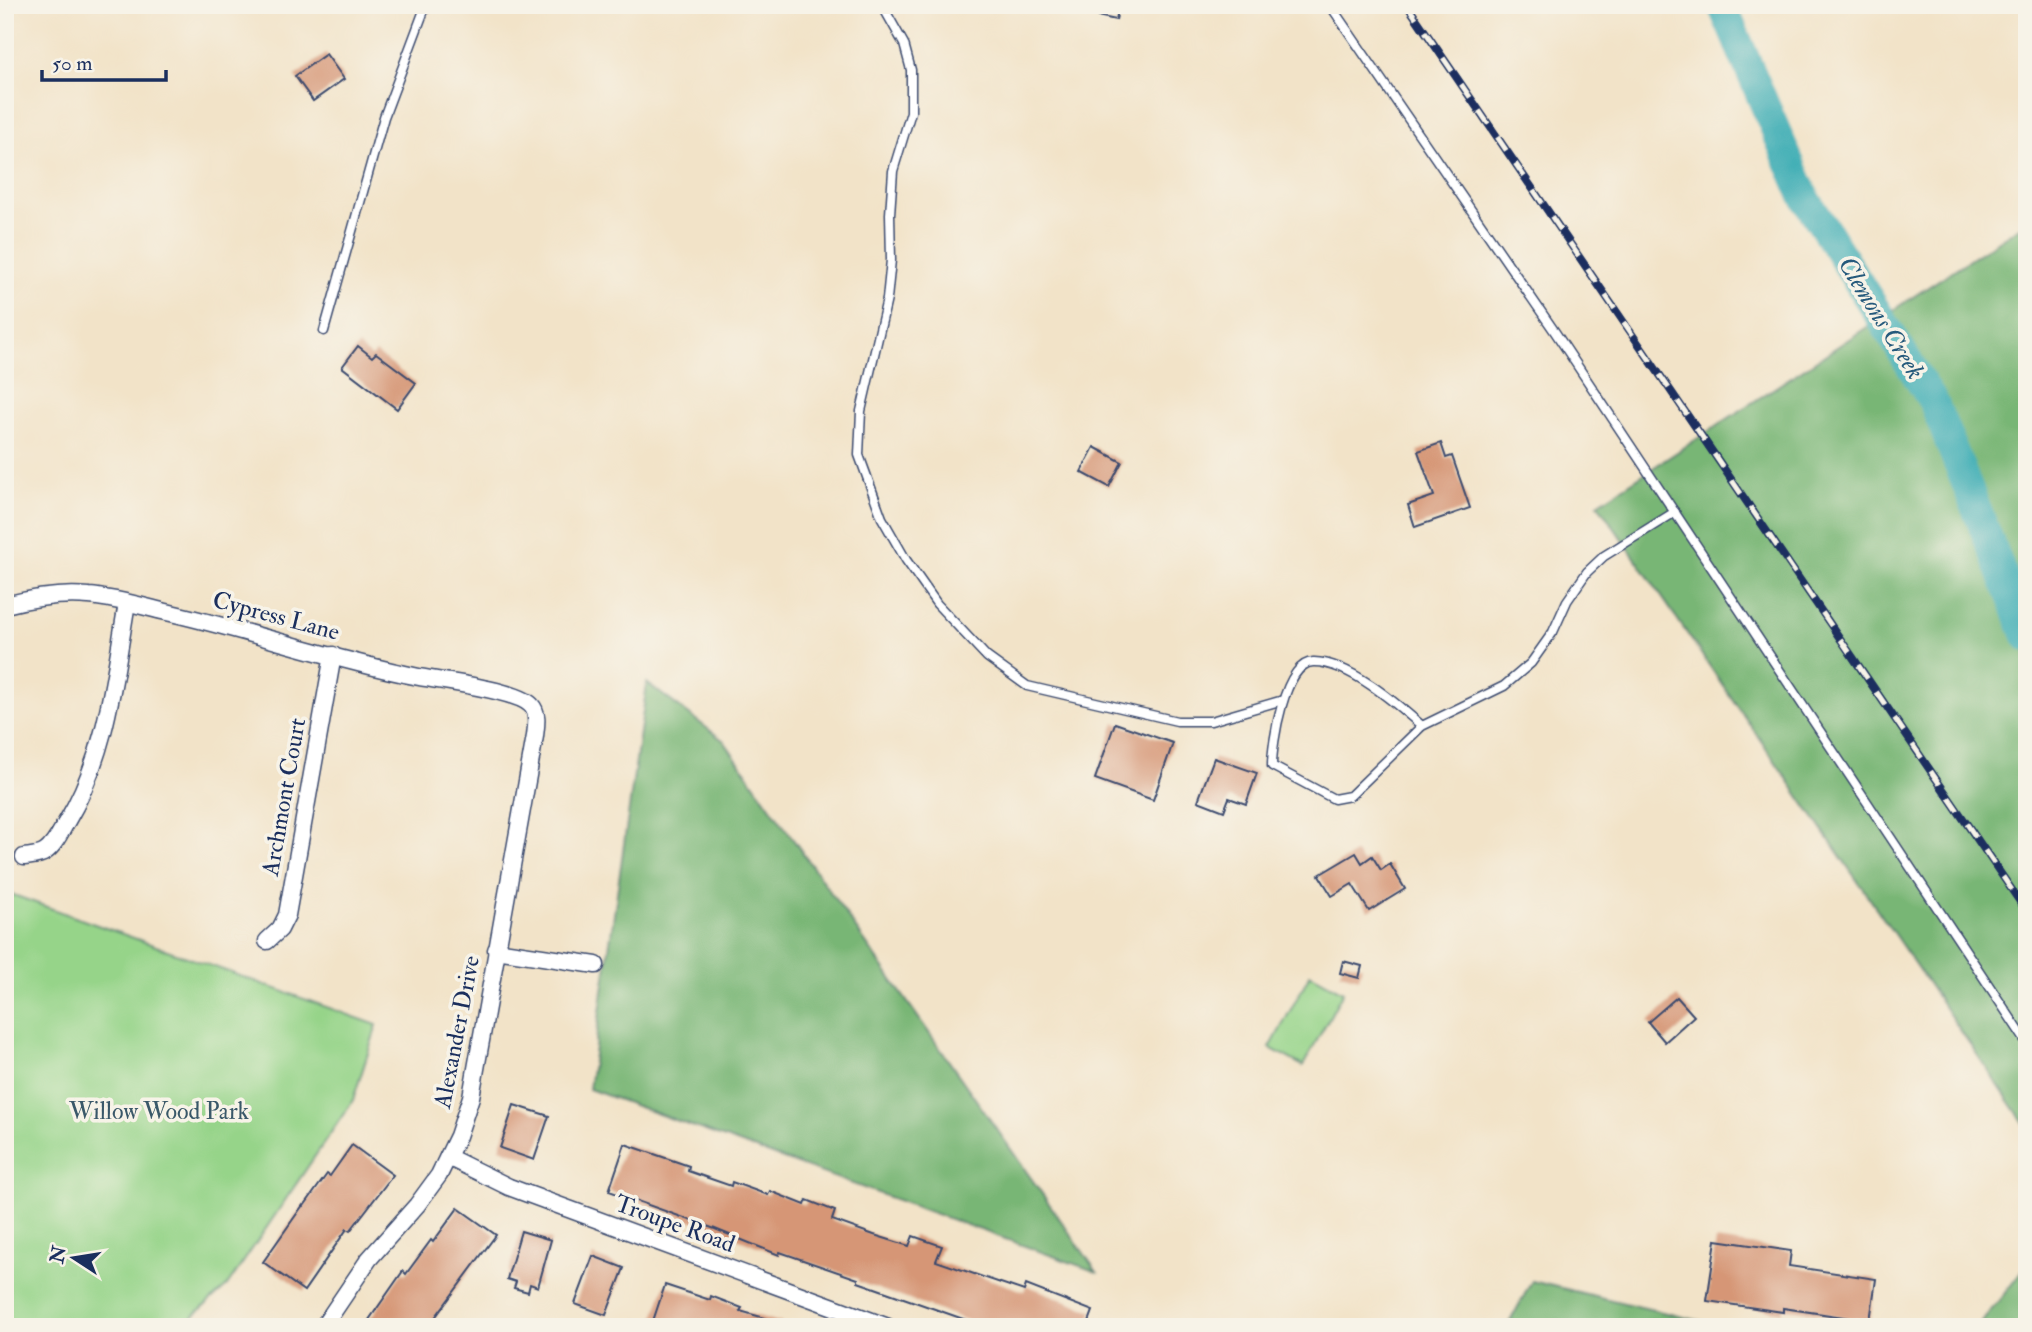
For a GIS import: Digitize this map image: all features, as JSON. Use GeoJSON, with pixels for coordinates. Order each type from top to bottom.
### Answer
{"type":"FeatureCollection","features":[{"type":"Feature","properties":{"kind":"street","name":"Cypress Lane"},"geometry":{"type":"LineString","coordinates":[[5,605],[59,595],[89,596],[127,603],[221,624],[415,676],[511,695],[532,706]]}},
{"type":"Feature","properties":{"kind":"street"},"geometry":{"type":"LineString","coordinates":[[24,857],[37,855],[52,846],[79,802],[91,775],[105,727],[127,603]]}},
{"type":"Feature","properties":{"kind":"street","name":"Archmont Court"},"geometry":{"type":"LineString","coordinates":[[267,941],[280,929],[287,915],[333,655]]}},
{"type":"Feature","properties":{"kind":"street","name":"Alexander Drive"},"geometry":{"type":"LineString","coordinates":[[323,1327],[369,1259],[424,1196],[448,1157],[471,1097],[535,736],[536,716],[532,706]]}},
{"type":"Feature","properties":{"kind":"street"},"geometry":{"type":"LineString","coordinates":[[496,950],[596,965]]}},
{"type":"Feature","properties":{"kind":"street","name":"Troupe Road"},"geometry":{"type":"LineString","coordinates":[[448,1157],[502,1184],[888,1327]]}},
{"type":"Feature","properties":{"kind":"lane"},"geometry":{"type":"LineString","coordinates":[[324,331],[384,117],[426,5]]}},
{"type":"Feature","properties":{"kind":"lane"},"geometry":{"type":"LineString","coordinates":[[882,5],[904,44],[911,70],[911,112],[893,171],[891,260],[887,299],[860,411],[859,455],[882,518],[906,561],[937,604],[987,657],[1027,686],[1177,721],[1211,721],[1283,700]]}},
{"type":"Feature","properties":{"kind":"lane"},"geometry":{"type":"LineString","coordinates":[[1330,5],[1555,332],[2027,1043]]}},
{"type":"Feature","properties":{"kind":"lane"},"geometry":{"type":"LineString","coordinates":[[1422,726],[1384,693],[1335,666],[1310,662],[1299,668],[1283,700],[1272,745],[1272,766],[1334,799],[1350,796],[1422,726],[1503,686],[1531,663],[1553,632],[1567,601],[1587,572],[1604,556],[1675,512]]}},
{"type":"Feature","properties":{"kind":"green space"},"geometry":{"type":"Polygon","coordinates":[[[2027,222],[2027,1127],[1598,504],[2027,222]]]}},
{"type":"Feature","properties":{"kind":"green space"},"geometry":{"type":"Polygon","coordinates":[[[647,683],[724,741],[1097,1272],[589,1089],[647,683]]]}},
{"type":"Feature","properties":{"kind":"green space","name":"Willow Wood Park"},"geometry":{"type":"Polygon","coordinates":[[[5,892],[377,1025],[353,1100],[227,1286],[181,1327],[5,1327],[5,892]]]}},
{"type":"Feature","properties":{"kind":"green space"},"geometry":{"type":"Polygon","coordinates":[[[1310,974],[1343,992],[1303,1066],[1270,1048],[1310,974]]]}},
{"type":"Feature","properties":{"kind":"green space"},"geometry":{"type":"Polygon","coordinates":[[[2027,1265],[2027,1327],[1978,1327],[2027,1265]]]}},
{"type":"Feature","properties":{"kind":"green space"},"geometry":{"type":"Polygon","coordinates":[[[1532,1281],[1725,1327],[1507,1327],[1532,1281]]]}},
{"type":"Feature","properties":{"kind":"building"},"geometry":{"type":"Polygon","coordinates":[[[1075,5],[1119,5],[1116,20],[1074,11],[1075,5]]]}},
{"type":"Feature","properties":{"kind":"building"},"geometry":{"type":"Polygon","coordinates":[[[326,54],[344,79],[313,101],[295,76],[326,54]]]}},
{"type":"Feature","properties":{"kind":"building"},"geometry":{"type":"Polygon","coordinates":[[[358,346],[372,357],[376,353],[416,383],[397,409],[342,367],[358,346]]]}},
{"type":"Feature","properties":{"kind":"building"},"geometry":{"type":"Polygon","coordinates":[[[1441,443],[1446,458],[1452,456],[1470,508],[1415,527],[1408,505],[1434,496],[1418,451],[1441,443]]]}},
{"type":"Feature","properties":{"kind":"building"},"geometry":{"type":"Polygon","coordinates":[[[1094,447],[1122,462],[1109,487],[1081,472],[1094,447]]]}},
{"type":"Feature","properties":{"kind":"building"},"geometry":{"type":"Polygon","coordinates":[[[1115,723],[1173,743],[1153,800],[1095,779],[1115,723]]]}},
{"type":"Feature","properties":{"kind":"building"},"geometry":{"type":"Polygon","coordinates":[[[1214,758],[1257,773],[1246,804],[1229,798],[1224,811],[1198,801],[1214,758]]]}},
{"type":"Feature","properties":{"kind":"building"},"geometry":{"type":"Polygon","coordinates":[[[1356,853],[1362,863],[1372,856],[1381,870],[1390,864],[1405,889],[1369,911],[1352,884],[1332,896],[1319,875],[1356,853]]]}},
{"type":"Feature","properties":{"kind":"building"},"geometry":{"type":"Polygon","coordinates":[[[1343,961],[1362,966],[1359,978],[1340,973],[1343,961]]]}},
{"type":"Feature","properties":{"kind":"building"},"geometry":{"type":"Polygon","coordinates":[[[1677,997],[1694,1016],[1665,1042],[1648,1022],[1677,997]]]}},
{"type":"Feature","properties":{"kind":"building"},"geometry":{"type":"Polygon","coordinates":[[[514,1105],[549,1116],[534,1160],[500,1148],[514,1105]]]}},
{"type":"Feature","properties":{"kind":"building"},"geometry":{"type":"Polygon","coordinates":[[[625,1144],[689,1166],[688,1171],[731,1186],[732,1182],[768,1195],[770,1191],[805,1205],[807,1200],[835,1211],[832,1220],[874,1235],[909,1246],[913,1236],[942,1246],[936,1261],[1024,1291],[1026,1285],[1093,1311],[1087,1327],[1015,1327],[1005,1323],[1004,1327],[986,1327],[858,1282],[858,1279],[780,1252],[779,1255],[609,1191],[625,1144]]]}},
{"type":"Feature","properties":{"kind":"building"},"geometry":{"type":"Polygon","coordinates":[[[352,1145],[393,1175],[350,1231],[347,1229],[304,1291],[263,1262],[303,1205],[327,1174],[330,1176],[352,1145]]]}},
{"type":"Feature","properties":{"kind":"building"},"geometry":{"type":"Polygon","coordinates":[[[458,1208],[496,1235],[428,1327],[364,1327],[403,1271],[406,1274],[458,1208]]]}},
{"type":"Feature","properties":{"kind":"building"},"geometry":{"type":"Polygon","coordinates":[[[521,1231],[551,1240],[538,1287],[530,1284],[528,1292],[514,1288],[516,1282],[507,1279],[521,1231]]]}},
{"type":"Feature","properties":{"kind":"building"},"geometry":{"type":"Polygon","coordinates":[[[1716,1240],[1791,1251],[1789,1266],[1876,1279],[1870,1321],[1783,1308],[1783,1312],[1707,1301],[1716,1240]]]}},
{"type":"Feature","properties":{"kind":"building"},"geometry":{"type":"Polygon","coordinates":[[[593,1256],[624,1268],[606,1315],[575,1304],[593,1256]]]}},
{"type":"Feature","properties":{"kind":"building"},"geometry":{"type":"Polygon","coordinates":[[[665,1285],[710,1300],[711,1296],[742,1308],[740,1311],[782,1323],[782,1327],[651,1327],[665,1285]]]}},
{"type":"Feature","properties":{"kind":"waterway","name":"Clemons Creek"},"geometry":{"type":"LineString","coordinates":[[1722,5],[1803,194],[1934,403],[2027,636]]}},
{"type":"Feature","properties":{"kind":"railway"},"geometry":{"type":"LineString","coordinates":[[1407,5],[2027,912]]}}]}
